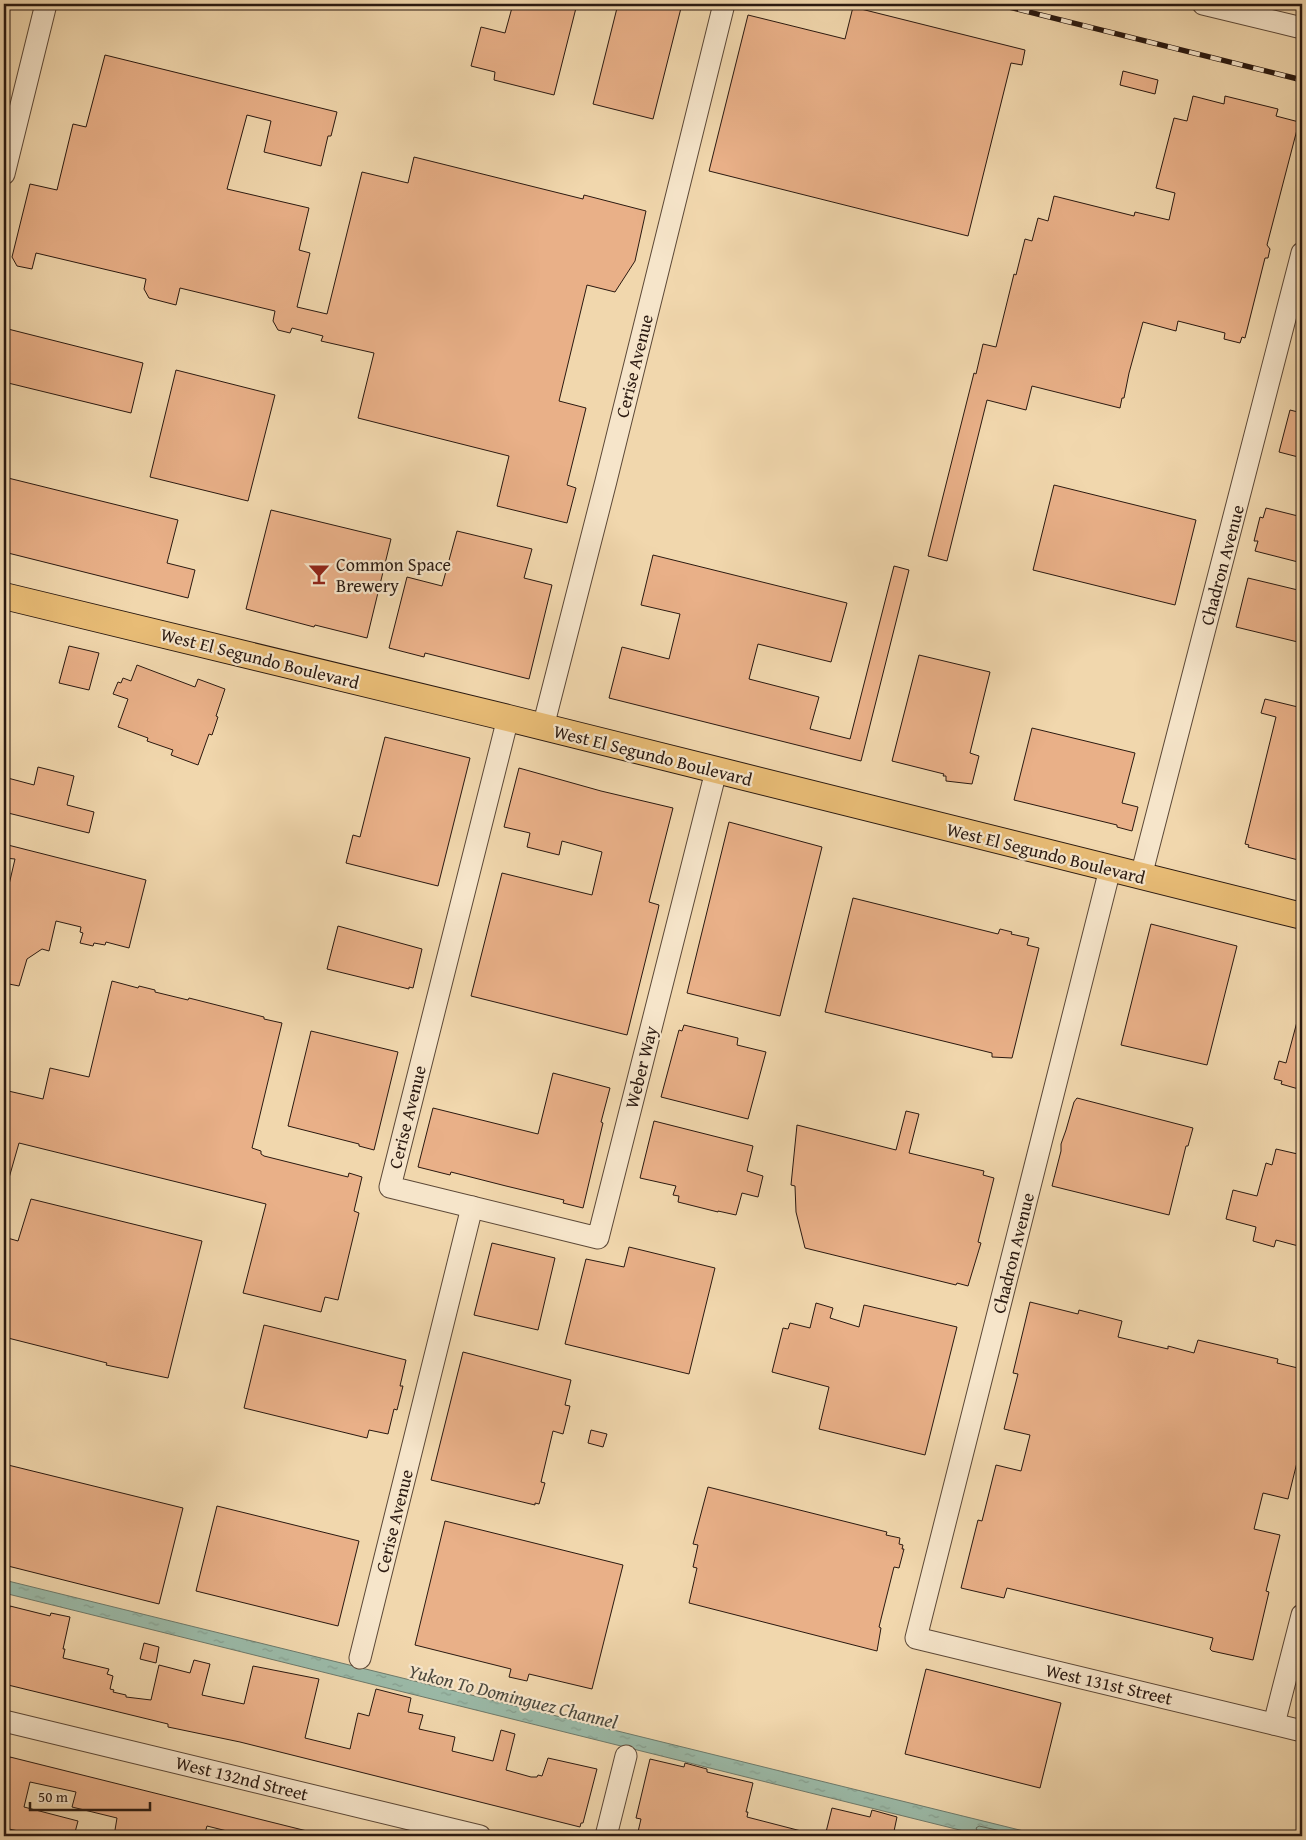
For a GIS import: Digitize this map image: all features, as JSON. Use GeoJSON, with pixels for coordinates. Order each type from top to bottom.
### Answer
{"type":"FeatureCollection","features":[{"type":"Feature","properties":{"kind":"main road","name":"West El Segundo Boulevard"},"geometry":{"type":"LineString","coordinates":[[4,596],[508,718],[1302,916]]}},
{"type":"Feature","properties":{"kind":"street"},"geometry":{"type":"LineString","coordinates":[[4,174],[11,108],[46,4]]}},
{"type":"Feature","properties":{"kind":"street","name":"Cerise Avenue"},"geometry":{"type":"LineString","coordinates":[[543,727],[724,4]]}},
{"type":"Feature","properties":{"kind":"street"},"geometry":{"type":"LineString","coordinates":[[1203,4],[1302,28]]}},
{"type":"Feature","properties":{"kind":"street","name":"Chadron Avenue"},"geometry":{"type":"LineString","coordinates":[[1141,876],[1302,253]]}},
{"type":"Feature","properties":{"kind":"street","name":"Cerise Avenue"},"geometry":{"type":"LineString","coordinates":[[360,1658],[472,1207],[390,1187],[508,718]]}},
{"type":"Feature","properties":{"kind":"street","name":"Weber Way"},"geometry":{"type":"LineString","coordinates":[[472,1207],[598,1238],[716,770]]}},
{"type":"Feature","properties":{"kind":"street","name":"Chadron Avenue"},"geometry":{"type":"LineString","coordinates":[[916,1638],[1110,869]]}},
{"type":"Feature","properties":{"kind":"street"},"geometry":{"type":"LineString","coordinates":[[1274,1724],[1302,1614]]}},
{"type":"Feature","properties":{"kind":"street","name":"West 131st Street"},"geometry":{"type":"LineString","coordinates":[[916,1638],[1302,1730]]}},
{"type":"Feature","properties":{"kind":"street","name":"West 132nd Street"},"geometry":{"type":"LineString","coordinates":[[4,1721],[480,1836]]}},
{"type":"Feature","properties":{"kind":"street"},"geometry":{"type":"LineString","coordinates":[[606,1836],[626,1756]]}},
{"type":"Feature","properties":{"kind":"water"},"geometry":{"type":"Polygon","coordinates":[[[4,1580],[1044,1836],[984,1836],[4,1593],[4,1580]]]}},
{"type":"Feature","properties":{"kind":"building"},"geometry":{"type":"Polygon","coordinates":[[[513,4],[577,4],[554,95],[494,80],[495,72],[471,66],[481,27],[505,33],[513,4]]]}},
{"type":"Feature","properties":{"kind":"building"},"geometry":{"type":"Polygon","coordinates":[[[618,4],[682,4],[653,119],[593,104],[618,4]]]}},
{"type":"Feature","properties":{"kind":"building"},"geometry":{"type":"Polygon","coordinates":[[[853,7],[1025,50],[1022,65],[1011,63],[968,236],[709,171],[748,15],[845,39],[853,7]]]}},
{"type":"Feature","properties":{"kind":"building"},"geometry":{"type":"Polygon","coordinates":[[[105,55],[337,112],[331,136],[328,136],[321,166],[264,152],[271,121],[247,115],[227,189],[309,208],[299,250],[310,253],[297,307],[327,314],[362,172],[408,183],[414,157],[583,199],[584,195],[646,211],[635,261],[615,292],[587,285],[559,401],[586,408],[567,485],[576,488],[567,523],[497,506],[509,456],[358,418],[374,353],[321,341],[323,336],[292,328],[290,333],[278,330],[273,321],[275,311],[180,288],[176,305],[149,298],[144,289],[146,279],[36,253],[32,269],[17,266],[12,257],[30,184],[57,190],[73,124],[86,127],[105,55]]]}},
{"type":"Feature","properties":{"kind":"building"},"geometry":{"type":"Polygon","coordinates":[[[1123,71],[1158,80],[1155,94],[1120,85],[1123,71]]]}},
{"type":"Feature","properties":{"kind":"building"},"geometry":{"type":"Polygon","coordinates":[[[1193,96],[1224,104],[1225,96],[1278,109],[1276,116],[1299,122],[1267,245],[1270,249],[1268,258],[1265,258],[1245,338],[1242,337],[1240,343],[1224,339],[1225,333],[1178,321],[1176,331],[1143,322],[1120,408],[1032,386],[1026,410],[987,400],[947,561],[928,556],[974,373],[976,374],[983,344],[996,347],[1014,274],[1016,275],[1025,239],[1032,241],[1038,218],[1048,221],[1054,196],[1134,216],[1135,212],[1169,220],[1175,193],[1156,188],[1174,118],[1187,121],[1193,96]]]}},
{"type":"Feature","properties":{"kind":"building"},"geometry":{"type":"Polygon","coordinates":[[[4,328],[143,363],[131,413],[4,382],[4,328]]]}},
{"type":"Feature","properties":{"kind":"building"},"geometry":{"type":"Polygon","coordinates":[[[176,370],[275,395],[248,501],[150,477],[176,370]]]}},
{"type":"Feature","properties":{"kind":"building"},"geometry":{"type":"Polygon","coordinates":[[[1290,410],[1302,413],[1302,458],[1279,452],[1290,410]]]}},
{"type":"Feature","properties":{"kind":"building"},"geometry":{"type":"Polygon","coordinates":[[[4,477],[178,520],[167,563],[195,570],[188,598],[4,552],[4,477]]]}},
{"type":"Feature","properties":{"kind":"building"},"geometry":{"type":"Polygon","coordinates":[[[1054,485],[1196,520],[1175,605],[1033,570],[1054,485]]]}},
{"type":"Feature","properties":{"kind":"building"},"geometry":{"type":"Polygon","coordinates":[[[1266,508],[1302,517],[1302,563],[1255,551],[1258,541],[1254,541],[1260,517],[1263,518],[1266,508]]]}},
{"type":"Feature","properties":{"kind":"building","name":"Common Space Brewery"},"geometry":{"type":"Polygon","coordinates":[[[271,510],[391,539],[367,638],[315,625],[314,627],[246,609],[271,510]]]}},
{"type":"Feature","properties":{"kind":"building"},"geometry":{"type":"Polygon","coordinates":[[[457,531],[532,549],[524,578],[552,585],[529,679],[425,653],[424,657],[389,648],[407,577],[442,586],[457,531]]]}},
{"type":"Feature","properties":{"kind":"building"},"geometry":{"type":"Polygon","coordinates":[[[653,555],[847,603],[831,662],[758,644],[749,679],[819,697],[810,729],[850,739],[894,566],[909,570],[861,761],[609,698],[622,647],[669,659],[680,614],[641,605],[653,555]]]}},
{"type":"Feature","properties":{"kind":"building"},"geometry":{"type":"Polygon","coordinates":[[[1248,578],[1302,591],[1302,643],[1236,627],[1248,578]]]}},
{"type":"Feature","properties":{"kind":"building"},"geometry":{"type":"Polygon","coordinates":[[[69,646],[99,653],[89,690],[59,683],[69,646]]]}},
{"type":"Feature","properties":{"kind":"building"},"geometry":{"type":"Polygon","coordinates":[[[919,655],[990,672],[970,753],[979,756],[972,784],[946,781],[946,776],[943,776],[944,774],[892,761],[919,655]]]}},
{"type":"Feature","properties":{"kind":"building"},"geometry":{"type":"Polygon","coordinates":[[[137,665],[195,687],[198,679],[225,689],[212,735],[209,734],[198,765],[171,755],[173,750],[147,741],[148,738],[118,727],[128,699],[113,694],[118,682],[121,683],[123,678],[131,681],[137,665]]]}},
{"type":"Feature","properties":{"kind":"building"},"geometry":{"type":"Polygon","coordinates":[[[1265,699],[1302,708],[1302,861],[1248,847],[1249,845],[1245,844],[1276,717],[1261,713],[1265,699]]]}},
{"type":"Feature","properties":{"kind":"building"},"geometry":{"type":"Polygon","coordinates":[[[1032,728],[1135,753],[1122,803],[1138,807],[1132,831],[1117,827],[1117,825],[1014,800],[1032,728]]]}},
{"type":"Feature","properties":{"kind":"building"},"geometry":{"type":"Polygon","coordinates":[[[385,737],[470,758],[438,886],[346,863],[353,835],[360,837],[385,737]]]}},
{"type":"Feature","properties":{"kind":"building"},"geometry":{"type":"Polygon","coordinates":[[[38,767],[74,776],[67,805],[94,812],[89,833],[4,812],[4,777],[34,785],[38,767]]]}},
{"type":"Feature","properties":{"kind":"building"},"geometry":{"type":"Polygon","coordinates":[[[519,768],[601,791],[673,808],[649,902],[659,905],[658,910],[627,1035],[471,996],[502,873],[592,895],[602,852],[562,841],[559,855],[527,847],[530,833],[504,827],[519,768]]]}},
{"type":"Feature","properties":{"kind":"building"},"geometry":{"type":"Polygon","coordinates":[[[729,822],[822,847],[780,1016],[687,993],[729,822]]]}},
{"type":"Feature","properties":{"kind":"building"},"geometry":{"type":"Polygon","coordinates":[[[4,844],[146,880],[129,948],[106,942],[105,945],[94,943],[93,946],[80,943],[83,933],[80,932],[81,927],[56,921],[49,951],[42,949],[27,959],[19,986],[4,983],[4,906],[15,859],[4,858],[4,844]]]}},
{"type":"Feature","properties":{"kind":"building"},"geometry":{"type":"Polygon","coordinates":[[[853,898],[998,934],[1000,929],[1012,932],[1011,934],[1029,938],[1027,945],[1039,948],[1012,1058],[992,1057],[992,1053],[825,1012],[853,898]]]}},
{"type":"Feature","properties":{"kind":"building"},"geometry":{"type":"Polygon","coordinates":[[[1151,924],[1237,946],[1207,1065],[1121,1045],[1151,924]]]}},
{"type":"Feature","properties":{"kind":"building"},"geometry":{"type":"Polygon","coordinates":[[[338,926],[422,949],[413,988],[409,987],[409,989],[327,969],[338,926]]]}},
{"type":"Feature","properties":{"kind":"building"},"geometry":{"type":"Polygon","coordinates":[[[112,981],[138,988],[139,986],[155,990],[155,992],[188,1000],[189,998],[282,1023],[252,1148],[261,1151],[261,1154],[264,1156],[348,1177],[349,1173],[362,1177],[354,1211],[359,1213],[338,1300],[325,1297],[321,1312],[243,1293],[266,1204],[19,1143],[7,1185],[4,1184],[4,1090],[43,1099],[50,1068],[89,1077],[112,981]]]}},
{"type":"Feature","properties":{"kind":"building"},"geometry":{"type":"Polygon","coordinates":[[[1298,1018],[1302,1019],[1302,1090],[1281,1084],[1282,1081],[1274,1079],[1279,1061],[1286,1063],[1298,1018]]]}},
{"type":"Feature","properties":{"kind":"building"},"geometry":{"type":"Polygon","coordinates":[[[684,1025],[738,1038],[737,1045],[766,1052],[748,1119],[661,1097],[679,1030],[682,1031],[684,1025]]]}},
{"type":"Feature","properties":{"kind":"building"},"geometry":{"type":"Polygon","coordinates":[[[311,1031],[398,1052],[374,1150],[359,1146],[359,1144],[288,1126],[311,1031]]]}},
{"type":"Feature","properties":{"kind":"building"},"geometry":{"type":"Polygon","coordinates":[[[553,1073],[610,1088],[583,1208],[563,1203],[564,1200],[451,1172],[450,1175],[418,1167],[433,1108],[538,1134],[553,1073]]]}},
{"type":"Feature","properties":{"kind":"building"},"geometry":{"type":"Polygon","coordinates":[[[1077,1098],[1193,1128],[1188,1146],[1186,1146],[1169,1215],[1052,1186],[1061,1144],[1074,1102],[1077,1098]]]}},
{"type":"Feature","properties":{"kind":"building"},"geometry":{"type":"Polygon","coordinates":[[[906,1111],[919,1114],[909,1153],[984,1171],[983,1175],[994,1178],[978,1242],[981,1243],[968,1286],[957,1283],[956,1285],[805,1248],[796,1212],[795,1186],[791,1185],[797,1125],[896,1150],[906,1111]]]}},
{"type":"Feature","properties":{"kind":"building"},"geometry":{"type":"Polygon","coordinates":[[[654,1121],[753,1146],[747,1171],[763,1176],[758,1197],[742,1193],[736,1215],[678,1202],[679,1196],[673,1195],[676,1186],[640,1178],[654,1121]]]}},
{"type":"Feature","properties":{"kind":"building"},"geometry":{"type":"Polygon","coordinates":[[[1276,1149],[1302,1155],[1302,1247],[1276,1240],[1274,1247],[1253,1241],[1256,1227],[1226,1219],[1233,1190],[1257,1196],[1266,1163],[1272,1165],[1276,1149]]]}},
{"type":"Feature","properties":{"kind":"building"},"geometry":{"type":"Polygon","coordinates":[[[31,1199],[202,1241],[168,1378],[106,1365],[107,1363],[4,1337],[4,1237],[18,1241],[31,1199]]]}},
{"type":"Feature","properties":{"kind":"building"},"geometry":{"type":"Polygon","coordinates":[[[492,1243],[555,1258],[538,1330],[474,1315],[492,1243]]]}},
{"type":"Feature","properties":{"kind":"building"},"geometry":{"type":"Polygon","coordinates":[[[629,1247],[715,1268],[689,1374],[565,1344],[586,1259],[624,1267],[629,1247]]]}},
{"type":"Feature","properties":{"kind":"building"},"geometry":{"type":"Polygon","coordinates":[[[1030,1302],[1078,1314],[1079,1310],[1122,1321],[1118,1337],[1194,1353],[1198,1340],[1278,1359],[1277,1363],[1302,1369],[1302,1442],[1288,1499],[1263,1493],[1254,1529],[1280,1535],[1266,1591],[1269,1592],[1253,1660],[1212,1651],[1210,1649],[1213,1638],[1007,1588],[1004,1598],[961,1588],[978,1520],[982,1521],[996,1465],[1021,1471],[1030,1435],[1004,1429],[1018,1374],[1013,1373],[1030,1302]]]}},
{"type":"Feature","properties":{"kind":"building"},"geometry":{"type":"Polygon","coordinates":[[[816,1303],[833,1308],[830,1318],[859,1327],[864,1305],[957,1327],[925,1455],[819,1429],[829,1387],[772,1372],[783,1328],[788,1329],[790,1323],[810,1328],[816,1303]]]}},
{"type":"Feature","properties":{"kind":"building"},"geometry":{"type":"Polygon","coordinates":[[[264,1325],[406,1360],[400,1386],[403,1386],[397,1410],[394,1409],[388,1434],[369,1430],[367,1438],[244,1408],[264,1325]]]}},
{"type":"Feature","properties":{"kind":"building"},"geometry":{"type":"Polygon","coordinates":[[[463,1352],[571,1380],[565,1405],[570,1406],[563,1434],[553,1431],[541,1482],[545,1483],[539,1504],[535,1503],[535,1505],[431,1480],[463,1352]]]}},
{"type":"Feature","properties":{"kind":"building"},"geometry":{"type":"Polygon","coordinates":[[[591,1430],[607,1434],[603,1447],[588,1443],[591,1430]]]}},
{"type":"Feature","properties":{"kind":"building"},"geometry":{"type":"Polygon","coordinates":[[[4,1464],[183,1508],[159,1604],[4,1565],[4,1464]]]}},
{"type":"Feature","properties":{"kind":"building"},"geometry":{"type":"Polygon","coordinates":[[[708,1487],[887,1532],[886,1535],[900,1538],[899,1544],[903,1545],[902,1549],[904,1549],[899,1568],[894,1567],[879,1627],[881,1628],[877,1651],[689,1603],[697,1568],[693,1567],[698,1545],[693,1544],[708,1487]]]}},
{"type":"Feature","properties":{"kind":"building"},"geometry":{"type":"Polygon","coordinates":[[[217,1506],[359,1541],[338,1626],[196,1591],[217,1506]]]}},
{"type":"Feature","properties":{"kind":"building"},"geometry":{"type":"Polygon","coordinates":[[[445,1521],[623,1565],[592,1689],[529,1674],[527,1681],[509,1677],[511,1669],[415,1645],[445,1521]]]}},
{"type":"Feature","properties":{"kind":"building"},"geometry":{"type":"Polygon","coordinates":[[[10,1606],[50,1616],[51,1613],[70,1617],[63,1649],[65,1649],[63,1658],[109,1669],[107,1674],[113,1676],[110,1689],[114,1690],[113,1692],[126,1695],[126,1697],[151,1700],[159,1665],[190,1673],[194,1660],[210,1664],[202,1695],[244,1704],[253,1666],[319,1679],[305,1738],[350,1749],[358,1713],[369,1716],[376,1689],[411,1698],[408,1712],[423,1715],[419,1729],[455,1737],[452,1751],[493,1761],[501,1730],[515,1734],[506,1770],[531,1777],[542,1776],[548,1758],[597,1769],[583,1823],[581,1823],[580,1827],[240,1742],[168,1727],[168,1724],[4,1684],[4,1611],[9,1612],[10,1606]]]}},
{"type":"Feature","properties":{"kind":"building"},"geometry":{"type":"Polygon","coordinates":[[[144,1643],[159,1647],[156,1663],[140,1659],[144,1643]]]}},
{"type":"Feature","properties":{"kind":"building"},"geometry":{"type":"Polygon","coordinates":[[[926,1669],[1061,1703],[1040,1788],[905,1754],[926,1669]]]}},
{"type":"Feature","properties":{"kind":"building"},"geometry":{"type":"Polygon","coordinates":[[[10,1757],[311,1832],[311,1836],[229,1836],[231,1832],[207,1826],[204,1836],[114,1836],[117,1818],[72,1807],[76,1792],[30,1782],[24,1807],[78,1821],[74,1836],[51,1836],[4,1828],[4,1774],[10,1757]]]}},
{"type":"Feature","properties":{"kind":"building"},"geometry":{"type":"Polygon","coordinates":[[[650,1759],[684,1767],[685,1763],[707,1769],[707,1772],[753,1783],[746,1812],[748,1812],[747,1817],[805,1832],[804,1836],[637,1836],[641,1819],[636,1818],[650,1759]]]}},
{"type":"Feature","properties":{"kind":"building"},"geometry":{"type":"Polygon","coordinates":[[[832,1808],[870,1817],[872,1810],[897,1817],[893,1836],[825,1836],[832,1808]]]}},
{"type":"Feature","properties":{"kind":"railway"},"geometry":{"type":"LineString","coordinates":[[997,4],[1302,80]]}},
{"type":"Feature","properties":{"kind":"place","name":"Common Space Brewery"},"geometry":{"type":"Point","coordinates":[319,574]}},
{"type":"Feature","properties":{"kind":"water label","name":"Yukon To Dominguez Channel"},"geometry":{"type":"Point","coordinates":[513,1696]}}]}
